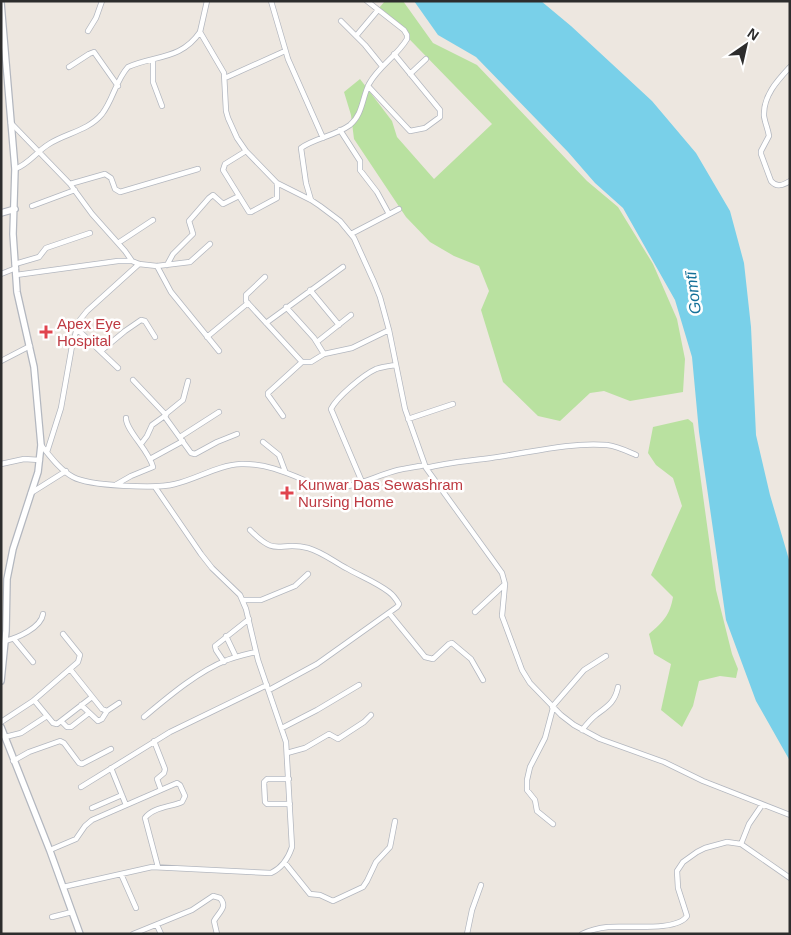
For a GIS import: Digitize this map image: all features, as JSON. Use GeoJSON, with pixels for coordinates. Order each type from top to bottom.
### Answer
{"type":"FeatureCollection","features":[{"type":"Feature","properties":{"kind":"main road"},"geometry":{"type":"LineString","coordinates":[[1,3],[3,53],[15,169],[13,234],[17,292],[34,367],[41,445],[38,472],[13,549],[7,579],[3,629],[5,641],[1,681]]}},
{"type":"Feature","properties":{"kind":"main road"},"geometry":{"type":"LineString","coordinates":[[1,213],[15,209]]}},
{"type":"Feature","properties":{"kind":"main road"},"geometry":{"type":"LineString","coordinates":[[1,587],[7,579]]}},
{"type":"Feature","properties":{"kind":"main road"},"geometry":{"type":"LineString","coordinates":[[1,727],[50,850],[80,934]]}},
{"type":"Feature","properties":{"kind":"street"},"geometry":{"type":"LineString","coordinates":[[88,31],[96,18],[102,1]]}},
{"type":"Feature","properties":{"kind":"street"},"geometry":{"type":"LineString","coordinates":[[15,169],[27,163],[54,141],[94,121],[103,112],[128,67],[177,53],[185,48],[200,32],[207,1]]}},
{"type":"Feature","properties":{"kind":"street"},"geometry":{"type":"LineString","coordinates":[[271,1],[285,50],[306,102],[324,138]]}},
{"type":"Feature","properties":{"kind":"street"},"geometry":{"type":"LineString","coordinates":[[311,200],[300,149],[306,144],[324,138],[348,126],[359,114],[368,86],[382,66],[404,45],[407,39],[404,30],[367,1]]}},
{"type":"Feature","properties":{"kind":"street"},"geometry":{"type":"LineString","coordinates":[[356,36],[378,10]]}},
{"type":"Feature","properties":{"kind":"street"},"geometry":{"type":"LineString","coordinates":[[341,21],[382,66]]}},
{"type":"Feature","properties":{"kind":"street"},"geometry":{"type":"LineString","coordinates":[[200,32],[221,65],[225,78],[226,110],[237,138],[277,183],[311,200],[340,221],[350,234],[374,282],[389,330],[408,419],[426,466],[502,573],[505,584],[502,616],[522,670],[530,683],[553,707],[582,730],[600,739],[664,762],[686,771],[703,781],[790,815]]}},
{"type":"Feature","properties":{"kind":"street"},"geometry":{"type":"LineString","coordinates":[[225,78],[285,50]]}},
{"type":"Feature","properties":{"kind":"street"},"geometry":{"type":"LineString","coordinates":[[69,67],[94,52],[118,86]]}},
{"type":"Feature","properties":{"kind":"street"},"geometry":{"type":"LineString","coordinates":[[368,86],[410,131],[419,130],[440,117],[441,113],[394,54]]}},
{"type":"Feature","properties":{"kind":"street"},"geometry":{"type":"LineString","coordinates":[[410,74],[426,59]]}},
{"type":"Feature","properties":{"kind":"street"},"geometry":{"type":"LineString","coordinates":[[153,60],[153,82],[162,106]]}},
{"type":"Feature","properties":{"kind":"street"},"geometry":{"type":"LineString","coordinates":[[790,68],[776,82],[767,97],[764,116],[768,136],[761,151],[771,182],[777,186],[790,181]]}},
{"type":"Feature","properties":{"kind":"street"},"geometry":{"type":"LineString","coordinates":[[11,123],[70,184],[92,214],[132,261]]}},
{"type":"Feature","properties":{"kind":"street"},"geometry":{"type":"LineString","coordinates":[[340,130],[360,162],[360,170],[377,192],[389,214]]}},
{"type":"Feature","properties":{"kind":"street"},"geometry":{"type":"LineString","coordinates":[[246,150],[223,166],[223,170],[249,212],[277,198],[277,183]]}},
{"type":"Feature","properties":{"kind":"street"},"geometry":{"type":"LineString","coordinates":[[70,184],[105,174],[110,178],[115,189],[120,192],[198,169]]}},
{"type":"Feature","properties":{"kind":"street"},"geometry":{"type":"LineString","coordinates":[[32,206],[74,190]]}},
{"type":"Feature","properties":{"kind":"street"},"geometry":{"type":"LineString","coordinates":[[167,265],[173,254],[193,234],[189,220],[209,198],[213,195],[223,204],[239,196]]}},
{"type":"Feature","properties":{"kind":"street"},"geometry":{"type":"LineString","coordinates":[[350,234],[399,210]]}},
{"type":"Feature","properties":{"kind":"street"},"geometry":{"type":"LineString","coordinates":[[118,243],[153,220]]}},
{"type":"Feature","properties":{"kind":"street"},"geometry":{"type":"LineString","coordinates":[[1,274],[39,257],[46,248],[90,233]]}},
{"type":"Feature","properties":{"kind":"street"},"geometry":{"type":"LineString","coordinates":[[16,275],[100,263],[132,261],[139,264],[157,266],[190,262],[210,244]]}},
{"type":"Feature","properties":{"kind":"street"},"geometry":{"type":"LineString","coordinates":[[47,452],[61,408],[76,328],[82,316],[139,264]]}},
{"type":"Feature","properties":{"kind":"street"},"geometry":{"type":"LineString","coordinates":[[157,266],[171,292],[219,351]]}},
{"type":"Feature","properties":{"kind":"street"},"geometry":{"type":"LineString","coordinates":[[266,323],[344,266]]}},
{"type":"Feature","properties":{"kind":"street"},"geometry":{"type":"LineString","coordinates":[[265,277],[246,295],[246,301],[302,362]]}},
{"type":"Feature","properties":{"kind":"street"},"geometry":{"type":"LineString","coordinates":[[310,290],[339,325]]}},
{"type":"Feature","properties":{"kind":"street"},"geometry":{"type":"LineString","coordinates":[[207,337],[248,303]]}},
{"type":"Feature","properties":{"kind":"street"},"geometry":{"type":"LineString","coordinates":[[286,307],[317,342],[324,354]]}},
{"type":"Feature","properties":{"kind":"street"},"geometry":{"type":"LineString","coordinates":[[317,342],[351,315]]}},
{"type":"Feature","properties":{"kind":"street"},"geometry":{"type":"LineString","coordinates":[[101,351],[141,320],[145,321],[155,337]]}},
{"type":"Feature","properties":{"kind":"street"},"geometry":{"type":"LineString","coordinates":[[76,328],[118,368]]}},
{"type":"Feature","properties":{"kind":"street"},"geometry":{"type":"LineString","coordinates":[[283,416],[268,393],[302,362],[311,362],[324,354],[352,348],[389,330]]}},
{"type":"Feature","properties":{"kind":"street"},"geometry":{"type":"LineString","coordinates":[[1,362],[30,346]]}},
{"type":"Feature","properties":{"kind":"street"},"geometry":{"type":"LineString","coordinates":[[362,482],[331,409],[352,386],[369,373],[377,369],[396,365]]}},
{"type":"Feature","properties":{"kind":"street"},"geometry":{"type":"LineString","coordinates":[[133,380],[166,415],[166,419],[191,453],[194,454],[237,434]]}},
{"type":"Feature","properties":{"kind":"street"},"geometry":{"type":"LineString","coordinates":[[141,444],[152,425],[183,400],[188,380]]}},
{"type":"Feature","properties":{"kind":"street"},"geometry":{"type":"LineString","coordinates":[[408,419],[452,404]]}},
{"type":"Feature","properties":{"kind":"street"},"geometry":{"type":"LineString","coordinates":[[150,459],[219,412]]}},
{"type":"Feature","properties":{"kind":"street"},"geometry":{"type":"LineString","coordinates":[[116,484],[131,476],[152,469],[153,466],[141,444],[128,427],[126,418]]}},
{"type":"Feature","properties":{"kind":"street"},"geometry":{"type":"LineString","coordinates":[[263,442],[279,456],[285,472]]}},
{"type":"Feature","properties":{"kind":"street"},"geometry":{"type":"LineString","coordinates":[[41,445],[66,471],[81,480],[155,487],[176,484],[234,464],[254,465],[285,472],[324,488],[336,488],[362,482],[397,470],[540,450],[607,445],[636,455]]}},
{"type":"Feature","properties":{"kind":"street"},"geometry":{"type":"LineString","coordinates":[[1,464],[24,459],[40,460]]}},
{"type":"Feature","properties":{"kind":"street"},"geometry":{"type":"LineString","coordinates":[[30,494],[66,471]]}},
{"type":"Feature","properties":{"kind":"street"},"geometry":{"type":"LineString","coordinates":[[63,887],[145,868],[158,867],[266,873],[276,871],[285,863],[292,847],[286,742],[256,652],[249,620],[242,600],[201,554],[155,487]]}},
{"type":"Feature","properties":{"kind":"street"},"geometry":{"type":"LineString","coordinates":[[81,787],[170,732],[317,664],[399,604],[382,587],[310,549],[298,546],[280,548],[268,546],[250,530]]}},
{"type":"Feature","properties":{"kind":"street"},"geometry":{"type":"LineString","coordinates":[[242,600],[261,600],[295,586],[308,574]]}},
{"type":"Feature","properties":{"kind":"street"},"geometry":{"type":"LineString","coordinates":[[475,612],[505,584]]}},
{"type":"Feature","properties":{"kind":"street"},"geometry":{"type":"LineString","coordinates":[[389,613],[426,657],[433,659],[452,643],[471,659],[483,680]]}},
{"type":"Feature","properties":{"kind":"street"},"geometry":{"type":"LineString","coordinates":[[5,641],[14,639],[30,629],[41,620],[43,614]]}},
{"type":"Feature","properties":{"kind":"street"},"geometry":{"type":"LineString","coordinates":[[224,662],[214,648],[216,644],[249,620]]}},
{"type":"Feature","properties":{"kind":"street"},"geometry":{"type":"LineString","coordinates":[[1,722],[34,700],[78,662],[80,655],[63,634]]}},
{"type":"Feature","properties":{"kind":"street"},"geometry":{"type":"LineString","coordinates":[[226,636],[236,657]]}},
{"type":"Feature","properties":{"kind":"street"},"geometry":{"type":"LineString","coordinates":[[14,639],[33,662]]}},
{"type":"Feature","properties":{"kind":"street"},"geometry":{"type":"LineString","coordinates":[[144,717],[178,690],[224,662],[256,652]]}},
{"type":"Feature","properties":{"kind":"street"},"geometry":{"type":"LineString","coordinates":[[553,824],[537,811],[536,800],[529,794],[527,786],[530,767],[545,738],[553,707],[584,670],[606,656]]}},
{"type":"Feature","properties":{"kind":"street"},"geometry":{"type":"LineString","coordinates":[[70,670],[102,709],[107,711]]}},
{"type":"Feature","properties":{"kind":"street"},"geometry":{"type":"LineString","coordinates":[[282,728],[359,685]]}},
{"type":"Feature","properties":{"kind":"street"},"geometry":{"type":"LineString","coordinates":[[582,730],[595,716],[612,703],[618,687]]}},
{"type":"Feature","properties":{"kind":"street"},"geometry":{"type":"LineString","coordinates":[[34,700],[55,724],[92,696]]}},
{"type":"Feature","properties":{"kind":"street"},"geometry":{"type":"LineString","coordinates":[[81,705],[98,722],[104,718],[107,711],[119,703]]}},
{"type":"Feature","properties":{"kind":"street"},"geometry":{"type":"LineString","coordinates":[[61,721],[67,727],[71,727],[89,713]]}},
{"type":"Feature","properties":{"kind":"street"},"geometry":{"type":"LineString","coordinates":[[287,753],[305,748],[329,734],[338,739],[364,722],[371,715]]}},
{"type":"Feature","properties":{"kind":"street"},"geometry":{"type":"LineString","coordinates":[[5,737],[20,733],[47,716]]}},
{"type":"Feature","properties":{"kind":"street"},"geometry":{"type":"LineString","coordinates":[[14,761],[29,752],[60,741],[64,743],[79,763],[82,764],[111,749]]}},
{"type":"Feature","properties":{"kind":"street"},"geometry":{"type":"LineString","coordinates":[[154,741],[165,769],[164,773],[157,779],[160,790]]}},
{"type":"Feature","properties":{"kind":"street"},"geometry":{"type":"LineString","coordinates":[[111,768],[126,805]]}},
{"type":"Feature","properties":{"kind":"street"},"geometry":{"type":"LineString","coordinates":[[289,779],[267,779],[264,782],[265,802],[267,804],[290,804]]}},
{"type":"Feature","properties":{"kind":"street"},"geometry":{"type":"LineString","coordinates":[[50,850],[76,840],[85,826],[92,820],[177,783],[180,785],[185,796],[182,802],[158,809],[149,813],[145,818],[158,867]]}},
{"type":"Feature","properties":{"kind":"street"},"geometry":{"type":"LineString","coordinates":[[92,808],[122,795]]}},
{"type":"Feature","properties":{"kind":"street"},"geometry":{"type":"LineString","coordinates":[[742,844],[749,824],[762,805]]}},
{"type":"Feature","properties":{"kind":"street"},"geometry":{"type":"LineString","coordinates":[[285,863],[310,894],[320,895],[335,901],[357,891],[365,884],[376,862],[390,847],[394,821]]}},
{"type":"Feature","properties":{"kind":"street"},"geometry":{"type":"LineString","coordinates":[[582,934],[599,928],[661,927],[684,920],[686,914],[676,878],[679,866],[705,848],[727,842],[742,844],[789,876]]}},
{"type":"Feature","properties":{"kind":"street"},"geometry":{"type":"LineString","coordinates":[[121,874],[136,908]]}},
{"type":"Feature","properties":{"kind":"street"},"geometry":{"type":"LineString","coordinates":[[467,934],[472,910],[481,885]]}},
{"type":"Feature","properties":{"kind":"street"},"geometry":{"type":"LineString","coordinates":[[134,934],[192,910],[211,897],[216,896],[222,899],[224,904],[224,907],[214,921],[217,934]]}},
{"type":"Feature","properties":{"kind":"street"},"geometry":{"type":"LineString","coordinates":[[52,917],[72,912]]}},
{"type":"Feature","properties":{"kind":"street"},"geometry":{"type":"LineString","coordinates":[[157,924],[160,934]]}},
{"type":"Feature","properties":{"kind":"street"},"geometry":{"type":"LineString","coordinates":[[626,927],[630,934]]}},
{"type":"Feature","properties":{"kind":"green space"},"geometry":{"type":"Polygon","coordinates":[[[385,1],[403,1],[433,43],[477,65],[587,181],[618,207],[653,264],[677,319],[685,359],[683,392],[630,401],[604,391],[590,393],[560,421],[538,416],[503,382],[481,310],[489,291],[479,266],[454,256],[430,242],[406,217],[354,139],[351,115],[344,92],[360,79],[392,121],[397,137],[434,179],[492,124],[379,8],[385,1]]]}},
{"type":"Feature","properties":{"kind":"green space"},"geometry":{"type":"Polygon","coordinates":[[[688,419],[693,423],[716,590],[732,654],[738,669],[736,678],[720,676],[699,681],[693,706],[682,727],[661,710],[671,664],[654,654],[649,634],[665,618],[672,603],[673,597],[651,575],[682,506],[673,478],[656,465],[648,453],[653,427],[688,419]]]}},
{"type":"Feature","properties":{"kind":"water","name":"Gomtī"},"geometry":{"type":"Polygon","coordinates":[[[414,1],[541,1],[571,26],[652,101],[696,153],[730,211],[744,263],[751,327],[756,435],[770,495],[790,563],[790,761],[756,701],[726,620],[699,432],[692,357],[675,300],[623,208],[595,183],[568,152],[476,57],[438,35],[414,1]]]}},
{"type":"Feature","properties":{"kind":"place","name":"Apex Eye Hospital"},"geometry":{"type":"Point","coordinates":[46,332]}},
{"type":"Feature","properties":{"kind":"place","name":"Kunwar Das Sewashram Nursing Home"},"geometry":{"type":"Point","coordinates":[287,493]}}]}
